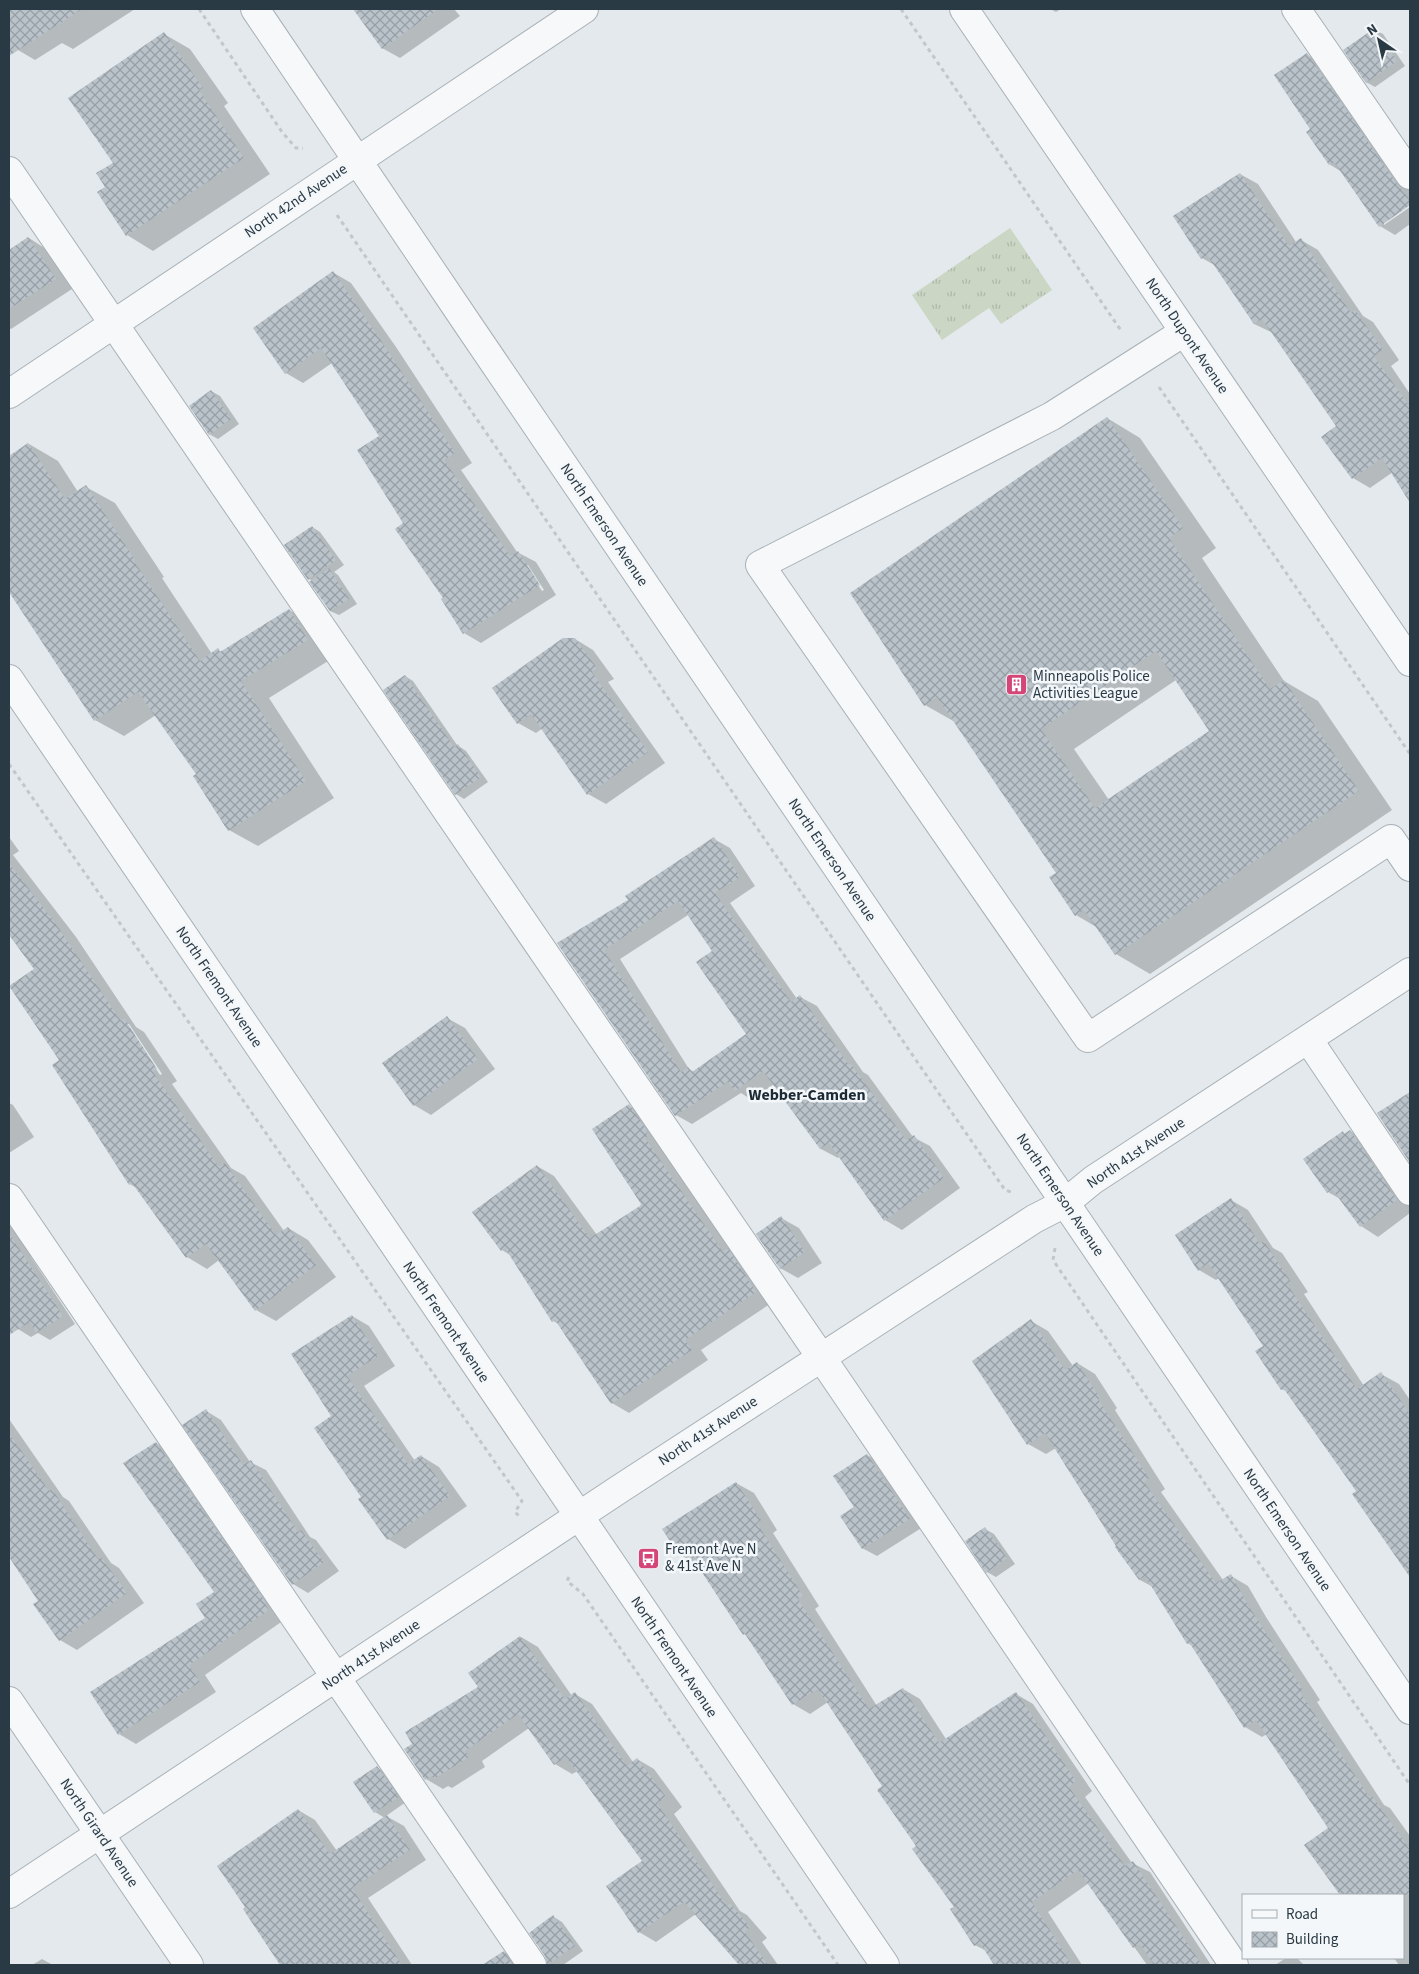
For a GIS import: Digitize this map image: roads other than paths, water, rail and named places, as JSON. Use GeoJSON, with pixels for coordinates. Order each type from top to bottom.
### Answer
{"type":"FeatureCollection","features":[{"type":"Feature","properties":{"kind":"street","name":"North Emerson Avenue"},"geometry":{"type":"LineString","coordinates":[[255,9],[1410,1710]]}},
{"type":"Feature","properties":{"kind":"street","name":"North 42nd Avenue"},"geometry":{"type":"LineString","coordinates":[[9,394],[584,9]]}},
{"type":"Feature","properties":{"kind":"street","name":"North Dupont Avenue"},"geometry":{"type":"LineString","coordinates":[[964,9],[1410,662]]}},
{"type":"Feature","properties":{"kind":"street"},"geometry":{"type":"LineString","coordinates":[[1296,9],[1410,175]]}},
{"type":"Feature","properties":{"kind":"street"},"geometry":{"type":"LineString","coordinates":[[9,171],[821,1357],[1234,1965]]}},
{"type":"Feature","properties":{"kind":"street"},"geometry":{"type":"LineString","coordinates":[[1184,332],[1052,416],[760,566],[1088,1038],[1392,839],[1410,867]]}},
{"type":"Feature","properties":{"kind":"street","name":"North Fremont Avenue"},"geometry":{"type":"LineString","coordinates":[[9,678],[885,1965]]}},
{"type":"Feature","properties":{"kind":"street","name":"North 41st Avenue"},"geometry":{"type":"LineString","coordinates":[[9,1894],[821,1357],[1034,1219],[1065,1203],[1093,1180],[1410,972]]}},
{"type":"Feature","properties":{"kind":"street"},"geometry":{"type":"LineString","coordinates":[[1308,1039],[1410,1191]]}},
{"type":"Feature","properties":{"kind":"street"},"geometry":{"type":"LineString","coordinates":[[9,1198],[532,1965]]}},
{"type":"Feature","properties":{"kind":"street","name":"North Girard Avenue"},"geometry":{"type":"LineString","coordinates":[[9,1702],[189,1965]]}},
{"type":"Feature","properties":{"kind":"place","name":"Minneapolis Police Activities League"},"geometry":{"type":"Point","coordinates":[1017,685]}},
{"type":"Feature","properties":{"kind":"place","name":"Fremont Ave N & 41st Ave N"},"geometry":{"type":"Point","coordinates":[649,1558]}},
{"type":"Feature","properties":{"kind":"district","name":"Webber-Camden"},"geometry":{"type":"Point","coordinates":[807,1095]}}]}
